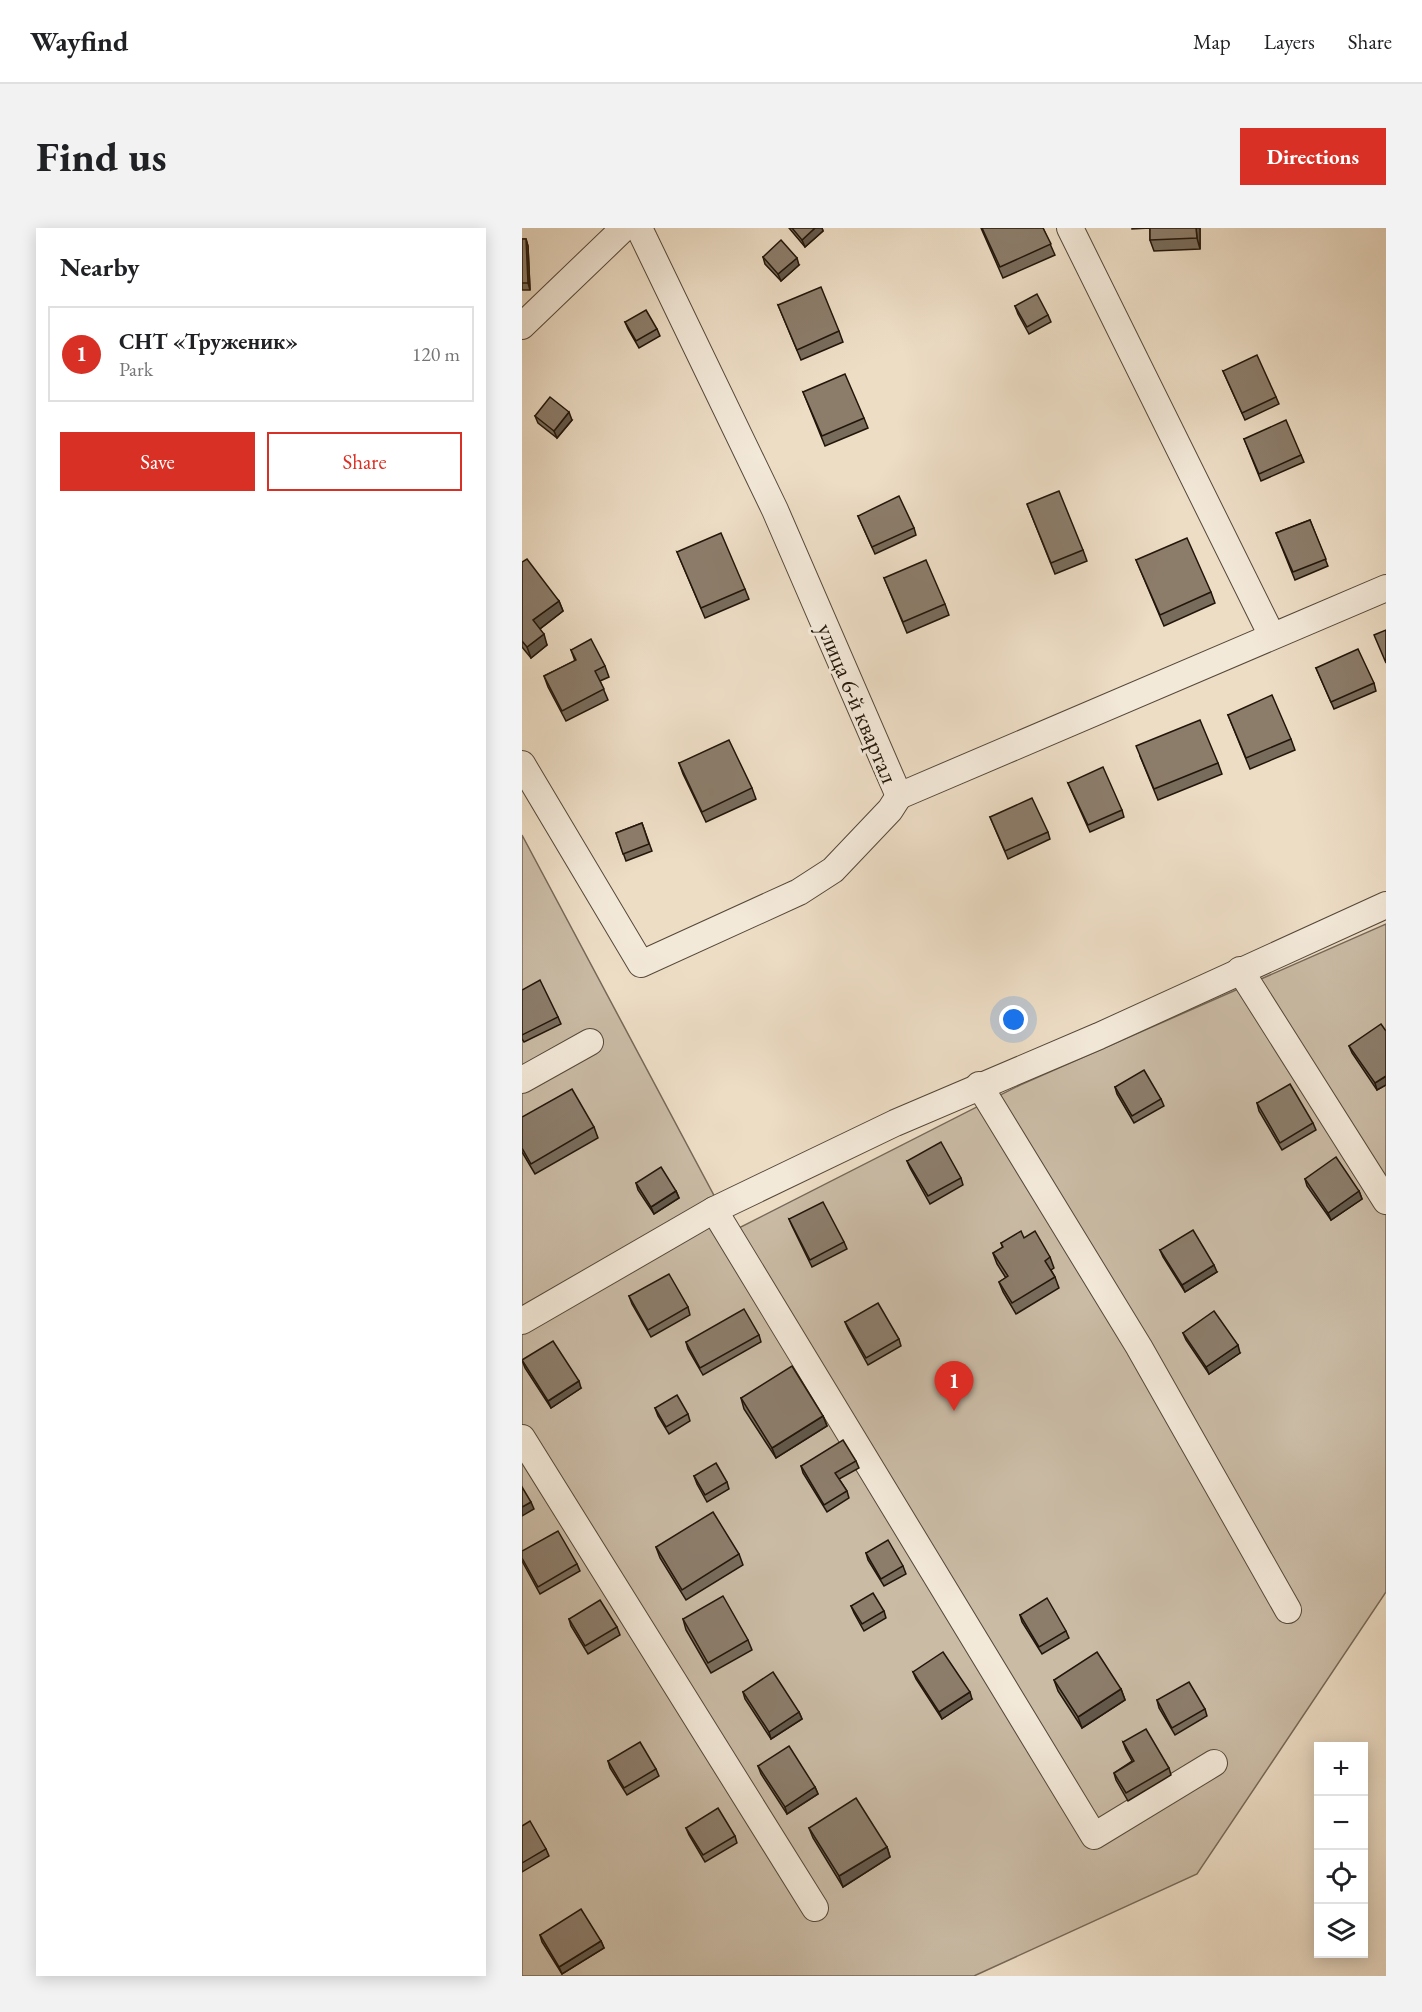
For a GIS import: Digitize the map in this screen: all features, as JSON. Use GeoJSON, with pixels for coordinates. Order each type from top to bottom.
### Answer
{"type":"FeatureCollection","features":[{"type":"Feature","properties":{"kind":"street"},"geometry":{"type":"LineString","coordinates":[[522,326],[624,228]]}},
{"type":"Feature","properties":{"kind":"street","name":"улица 6-й квартал"},"geometry":{"type":"LineString","coordinates":[[639,228],[775,510],[898,796],[1386,588]]}},
{"type":"Feature","properties":{"kind":"street"},"geometry":{"type":"LineString","coordinates":[[1070,228],[1272,636]]}},
{"type":"Feature","properties":{"kind":"street"},"geometry":{"type":"LineString","coordinates":[[522,764],[641,964],[799,892],[833,870],[890,810],[898,796]]}},
{"type":"Feature","properties":{"kind":"street"},"geometry":{"type":"LineString","coordinates":[[522,1322],[714,1210],[979,1085],[1099,1036],[1386,905]]}},
{"type":"Feature","properties":{"kind":"street"},"geometry":{"type":"LineString","coordinates":[[1240,970],[1386,1201]]}},
{"type":"Feature","properties":{"kind":"street"},"geometry":{"type":"LineString","coordinates":[[522,1080],[590,1042]]}},
{"type":"Feature","properties":{"kind":"street"},"geometry":{"type":"LineString","coordinates":[[979,1085],[1139,1347],[1288,1610]]}},
{"type":"Feature","properties":{"kind":"street"},"geometry":{"type":"LineString","coordinates":[[714,1210],[1094,1836],[1214,1763]]}},
{"type":"Feature","properties":{"kind":"street"},"geometry":{"type":"LineString","coordinates":[[522,1438],[815,1908]]}},
{"type":"Feature","properties":{"kind":"shaded area"},"geometry":{"type":"Polygon","coordinates":[[[522,835],[733,1231],[1020,1085],[1386,924],[1386,1592],[1197,1874],[974,1976],[522,1976],[522,835]]]}},
{"type":"Feature","properties":{"kind":"building"},"geometry":{"type":"Polygon","coordinates":[[[792,228],[815,228],[802,240],[792,228]]]}},
{"type":"Feature","properties":{"kind":"building"},"geometry":{"type":"Polygon","coordinates":[[[982,228],[1043,228],[1051,244],[1000,267],[982,228]]]}},
{"type":"Feature","properties":{"kind":"building"},"geometry":{"type":"Polygon","coordinates":[[[1150,228],[1196,228],[1197,238],[1150,240],[1150,228]]]}},
{"type":"Feature","properties":{"kind":"building"},"geometry":{"type":"Polygon","coordinates":[[[522,239],[526,239],[528,283],[522,283],[522,239]]]}},
{"type":"Feature","properties":{"kind":"building"},"geometry":{"type":"Polygon","coordinates":[[[781,240],[797,258],[778,274],[763,257],[781,240]]]}},
{"type":"Feature","properties":{"kind":"building"},"geometry":{"type":"Polygon","coordinates":[[[821,287],[839,331],[797,350],[778,305],[821,287]]]}},
{"type":"Feature","properties":{"kind":"building"},"geometry":{"type":"Polygon","coordinates":[[[1037,294],[1048,315],[1027,327],[1015,306],[1037,294]]]}},
{"type":"Feature","properties":{"kind":"building"},"geometry":{"type":"Polygon","coordinates":[[[646,310],[657,329],[636,341],[625,322],[646,310]]]}},
{"type":"Feature","properties":{"kind":"building"},"geometry":{"type":"Polygon","coordinates":[[[1257,355],[1276,397],[1242,413],[1223,371],[1257,355]]]}},
{"type":"Feature","properties":{"kind":"building"},"geometry":{"type":"Polygon","coordinates":[[[845,374],[864,418],[822,436],[803,392],[845,374]]]}},
{"type":"Feature","properties":{"kind":"building"},"geometry":{"type":"Polygon","coordinates":[[[550,397],[569,412],[554,431],[535,416],[550,397]]]}},
{"type":"Feature","properties":{"kind":"building"},"geometry":{"type":"Polygon","coordinates":[[[1286,420],[1301,455],[1259,474],[1244,439],[1286,420]]]}},
{"type":"Feature","properties":{"kind":"building"},"geometry":{"type":"Polygon","coordinates":[[[1059,491],[1083,550],[1051,563],[1027,504],[1059,491]]]}},
{"type":"Feature","properties":{"kind":"building"},"geometry":{"type":"Polygon","coordinates":[[[899,496],[914,528],[872,547],[858,516],[899,496]]]}},
{"type":"Feature","properties":{"kind":"building"},"geometry":{"type":"Polygon","coordinates":[[[1310,520],[1326,559],[1293,572],[1276,533],[1310,520]]]}},
{"type":"Feature","properties":{"kind":"building"},"geometry":{"type":"Polygon","coordinates":[[[721,533],[745,589],[701,608],[677,552],[721,533]]]}},
{"type":"Feature","properties":{"kind":"building"},"geometry":{"type":"Polygon","coordinates":[[[1187,538],[1211,592],[1160,615],[1136,560],[1187,538]]]}},
{"type":"Feature","properties":{"kind":"building"},"geometry":{"type":"Polygon","coordinates":[[[527,559],[559,601],[533,620],[544,634],[527,647],[522,641],[522,562],[527,559]]]}},
{"type":"Feature","properties":{"kind":"building"},"geometry":{"type":"Polygon","coordinates":[[[926,560],[945,604],[903,622],[884,578],[926,560]]]}},
{"type":"Feature","properties":{"kind":"building"},"geometry":{"type":"Polygon","coordinates":[[[1386,630],[1386,663],[1374,635],[1386,630]]]}},
{"type":"Feature","properties":{"kind":"building"},"geometry":{"type":"Polygon","coordinates":[[[591,639],[605,666],[595,671],[604,689],[562,711],[544,676],[576,660],[571,650],[591,639]]]}},
{"type":"Feature","properties":{"kind":"building"},"geometry":{"type":"Polygon","coordinates":[[[1358,649],[1374,683],[1331,702],[1316,668],[1358,649]]]}},
{"type":"Feature","properties":{"kind":"building"},"geometry":{"type":"Polygon","coordinates":[[[1272,695],[1291,739],[1246,758],[1228,715],[1272,695]]]}},
{"type":"Feature","properties":{"kind":"building"},"geometry":{"type":"Polygon","coordinates":[[[1200,720],[1218,763],[1154,789],[1136,746],[1200,720]]]}},
{"type":"Feature","properties":{"kind":"building"},"geometry":{"type":"Polygon","coordinates":[[[729,740],[752,788],[702,812],[679,763],[729,740]]]}},
{"type":"Feature","properties":{"kind":"building"},"geometry":{"type":"Polygon","coordinates":[[[1103,767],[1122,810],[1088,825],[1068,783],[1103,767]]]}},
{"type":"Feature","properties":{"kind":"building"},"geometry":{"type":"Polygon","coordinates":[[[1032,798],[1048,832],[1005,851],[990,817],[1032,798]]]}},
{"type":"Feature","properties":{"kind":"building"},"geometry":{"type":"Polygon","coordinates":[[[642,823],[649,844],[623,854],[616,833],[642,823]]]}},
{"type":"Feature","properties":{"kind":"building"},"geometry":{"type":"Polygon","coordinates":[[[540,980],[558,1017],[522,1035],[522,990],[540,980]]]}},
{"type":"Feature","properties":{"kind":"building"},"geometry":{"type":"Polygon","coordinates":[[[1381,1024],[1386,1031],[1386,1076],[1375,1083],[1349,1046],[1381,1024]]]}},
{"type":"Feature","properties":{"kind":"building"},"geometry":{"type":"Polygon","coordinates":[[[1144,1070],[1161,1099],[1132,1116],[1115,1087],[1144,1070]]]}},
{"type":"Feature","properties":{"kind":"building"},"geometry":{"type":"Polygon","coordinates":[[[1290,1084],[1313,1123],[1280,1143],[1257,1103],[1290,1084]]]}},
{"type":"Feature","properties":{"kind":"building"},"geometry":{"type":"Polygon","coordinates":[[[572,1089],[594,1127],[531,1164],[522,1148],[522,1117],[572,1089]]]}},
{"type":"Feature","properties":{"kind":"building"},"geometry":{"type":"Polygon","coordinates":[[[941,1142],[961,1178],[928,1196],[907,1161],[941,1142]]]}},
{"type":"Feature","properties":{"kind":"building"},"geometry":{"type":"Polygon","coordinates":[[[1336,1157],[1359,1191],[1328,1213],[1305,1179],[1336,1157]]]}},
{"type":"Feature","properties":{"kind":"building"},"geometry":{"type":"Polygon","coordinates":[[[661,1167],[676,1191],[651,1207],[636,1183],[661,1167]]]}},
{"type":"Feature","properties":{"kind":"building"},"geometry":{"type":"Polygon","coordinates":[[[823,1202],[844,1242],[810,1260],[789,1219],[823,1202]]]}},
{"type":"Feature","properties":{"kind":"building"},"geometry":{"type":"Polygon","coordinates":[[[1193,1230],[1214,1265],[1182,1285],[1160,1250],[1193,1230]]]}},
{"type":"Feature","properties":{"kind":"building"},"geometry":{"type":"Polygon","coordinates":[[[1021,1231],[1024,1238],[1035,1231],[1050,1257],[1045,1261],[1055,1277],[1012,1303],[999,1282],[1008,1276],[993,1253],[1003,1247],[1001,1243],[1021,1231]]]}},
{"type":"Feature","properties":{"kind":"building"},"geometry":{"type":"Polygon","coordinates":[[[669,1274],[688,1307],[648,1330],[629,1296],[669,1274]]]}},
{"type":"Feature","properties":{"kind":"building"},"geometry":{"type":"Polygon","coordinates":[[[878,1303],[899,1339],[866,1358],[845,1322],[878,1303]]]}},
{"type":"Feature","properties":{"kind":"building"},"geometry":{"type":"Polygon","coordinates":[[[744,1309],[759,1335],[700,1368],[686,1342],[744,1309]]]}},
{"type":"Feature","properties":{"kind":"building"},"geometry":{"type":"Polygon","coordinates":[[[1214,1311],[1238,1345],[1206,1367],[1183,1333],[1214,1311]]]}},
{"type":"Feature","properties":{"kind":"building"},"geometry":{"type":"Polygon","coordinates":[[[553,1341],[579,1381],[548,1401],[522,1360],[553,1341]]]}},
{"type":"Feature","properties":{"kind":"building"},"geometry":{"type":"Polygon","coordinates":[[[792,1366],[823,1416],[772,1448],[741,1398],[792,1366]]]}},
{"type":"Feature","properties":{"kind":"building"},"geometry":{"type":"Polygon","coordinates":[[[677,1395],[688,1414],[666,1427],[655,1408],[677,1395]]]}},
{"type":"Feature","properties":{"kind":"building"},"geometry":{"type":"Polygon","coordinates":[[[843,1440],[856,1461],[835,1473],[847,1491],[824,1505],[801,1466],[843,1440]]]}},
{"type":"Feature","properties":{"kind":"building"},"geometry":{"type":"Polygon","coordinates":[[[716,1463],[727,1482],[705,1495],[694,1476],[716,1463]]]}},
{"type":"Feature","properties":{"kind":"building"},"geometry":{"type":"Polygon","coordinates":[[[522,1487],[531,1502],[522,1507],[522,1487]]]}},
{"type":"Feature","properties":{"kind":"building"},"geometry":{"type":"Polygon","coordinates":[[[713,1512],[739,1554],[682,1590],[656,1547],[713,1512]]]}},
{"type":"Feature","properties":{"kind":"building"},"geometry":{"type":"Polygon","coordinates":[[[558,1531],[577,1564],[538,1587],[522,1558],[522,1551],[558,1531]]]}},
{"type":"Feature","properties":{"kind":"building"},"geometry":{"type":"Polygon","coordinates":[[[888,1540],[903,1566],[881,1579],[866,1553],[888,1540]]]}},
{"type":"Feature","properties":{"kind":"building"},"geometry":{"type":"Polygon","coordinates":[[[873,1593],[884,1611],[862,1624],[851,1606],[873,1593]]]}},
{"type":"Feature","properties":{"kind":"building"},"geometry":{"type":"Polygon","coordinates":[[[723,1596],[748,1640],[708,1663],[683,1619],[723,1596]]]}},
{"type":"Feature","properties":{"kind":"building"},"geometry":{"type":"Polygon","coordinates":[[[1047,1598],[1066,1631],[1039,1647],[1020,1615],[1047,1598]]]}},
{"type":"Feature","properties":{"kind":"building"},"geometry":{"type":"Polygon","coordinates":[[[600,1600],[617,1627],[585,1646],[569,1619],[600,1600]]]}},
{"type":"Feature","properties":{"kind":"building"},"geometry":{"type":"Polygon","coordinates":[[[943,1652],[970,1692],[939,1712],[913,1672],[943,1652]]]}},
{"type":"Feature","properties":{"kind":"building"},"geometry":{"type":"Polygon","coordinates":[[[1097,1652],[1121,1689],[1078,1717],[1054,1680],[1097,1652]]]}},
{"type":"Feature","properties":{"kind":"building"},"geometry":{"type":"Polygon","coordinates":[[[773,1672],[799,1712],[769,1732],[743,1692],[773,1672]]]}},
{"type":"Feature","properties":{"kind":"building"},"geometry":{"type":"Polygon","coordinates":[[[1189,1682],[1205,1709],[1172,1728],[1157,1700],[1189,1682]]]}},
{"type":"Feature","properties":{"kind":"building"},"geometry":{"type":"Polygon","coordinates":[[[1146,1729],[1169,1768],[1126,1793],[1114,1773],[1134,1761],[1123,1742],[1146,1729]]]}},
{"type":"Feature","properties":{"kind":"building"},"geometry":{"type":"Polygon","coordinates":[[[640,1742],[656,1769],[624,1788],[608,1761],[640,1742]]]}},
{"type":"Feature","properties":{"kind":"building"},"geometry":{"type":"Polygon","coordinates":[[[789,1746],[815,1787],[785,1807],[758,1766],[789,1746]]]}},
{"type":"Feature","properties":{"kind":"building"},"geometry":{"type":"Polygon","coordinates":[[[856,1798],[887,1847],[839,1876],[809,1828],[856,1798]]]}},
{"type":"Feature","properties":{"kind":"building"},"geometry":{"type":"Polygon","coordinates":[[[718,1808],[735,1836],[703,1855],[686,1828],[718,1808]]]}},
{"type":"Feature","properties":{"kind":"building"},"geometry":{"type":"Polygon","coordinates":[[[530,1821],[546,1849],[522,1863],[522,1826],[530,1821]]]}},
{"type":"Feature","properties":{"kind":"building"},"geometry":{"type":"Polygon","coordinates":[[[581,1909],[601,1941],[559,1967],[540,1935],[581,1909]]]}},
{"type":"Feature","properties":{"kind":"place","name":"СНТ «Труженик»"},"geometry":{"type":"Point","coordinates":[954,1411]}}]}
